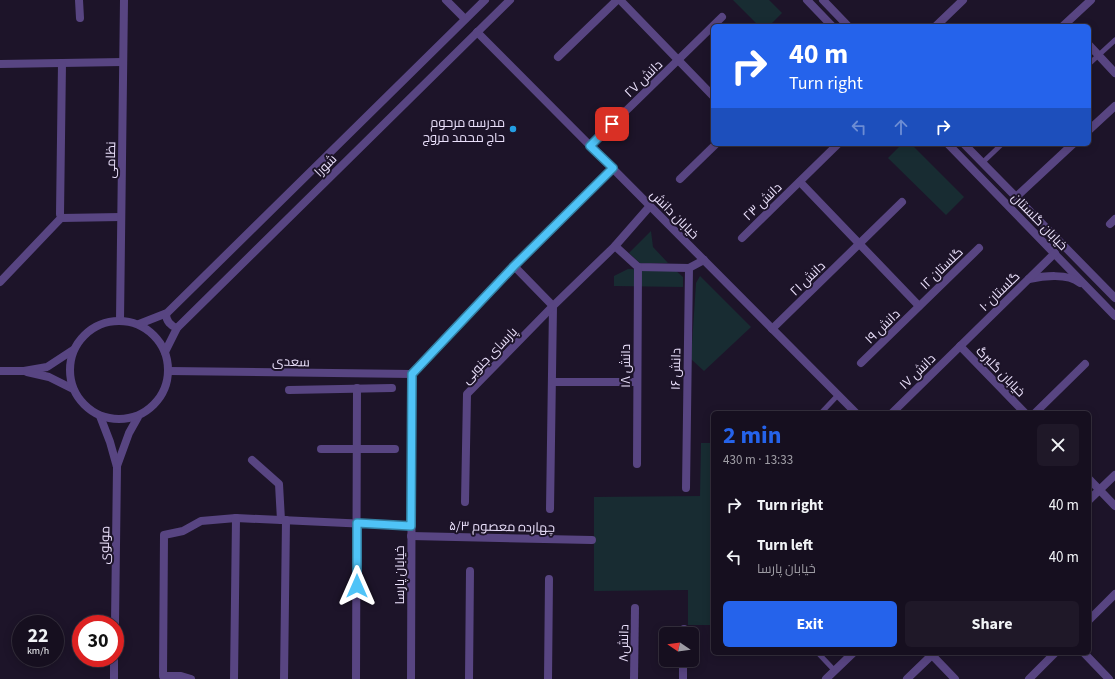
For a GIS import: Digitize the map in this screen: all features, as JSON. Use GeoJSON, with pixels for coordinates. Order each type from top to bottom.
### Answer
{"type":"FeatureCollection","features":[{"type":"Feature","properties":{"kind":"street"},"geometry":{"type":"LineString","coordinates":[[79,0],[80,18]]}},
{"type":"Feature","properties":{"kind":"street","name":"نظامی"},"geometry":{"type":"LineString","coordinates":[[120,320],[124,0]]}},
{"type":"Feature","properties":{"kind":"street"},"geometry":{"type":"LineString","coordinates":[[446,0],[465,19]]}},
{"type":"Feature","properties":{"kind":"street","name":"شورا"},"geometry":{"type":"LineString","coordinates":[[139,324],[166,314],[485,0]]}},
{"type":"Feature","properties":{"kind":"street","name":"شورا"},"geometry":{"type":"LineString","coordinates":[[166,352],[177,328],[510,0]]}},
{"type":"Feature","properties":{"kind":"street"},"geometry":{"type":"LineString","coordinates":[[558,57],[617,0]]}},
{"type":"Feature","properties":{"kind":"street"},"geometry":{"type":"LineString","coordinates":[[620,0],[711,94]]}},
{"type":"Feature","properties":{"kind":"street"},"geometry":{"type":"LineString","coordinates":[[807,0],[830,24]]}},
{"type":"Feature","properties":{"kind":"street"},"geometry":{"type":"LineString","coordinates":[[823,0],[846,24]]}},
{"type":"Feature","properties":{"kind":"street"},"geometry":{"type":"LineString","coordinates":[[938,24],[963,0]]}},
{"type":"Feature","properties":{"kind":"street"},"geometry":{"type":"LineString","coordinates":[[1068,24],[1091,0]]}},
{"type":"Feature","properties":{"kind":"street","name":"دانش ۲۷"},"geometry":{"type":"LineString","coordinates":[[715,24],[722,17]]}},
{"type":"Feature","properties":{"kind":"street","name":"دانش ۲۷"},"geometry":{"type":"LineString","coordinates":[[590,146],[711,28]]}},
{"type":"Feature","properties":{"kind":"street","name":"خیابان دانش"},"geometry":{"type":"LineString","coordinates":[[477,32],[854,411]]}},
{"type":"Feature","properties":{"kind":"street"},"geometry":{"type":"LineString","coordinates":[[1091,47],[1115,73]]}},
{"type":"Feature","properties":{"kind":"street"},"geometry":{"type":"LineString","coordinates":[[0,64],[123,62]]}},
{"type":"Feature","properties":{"kind":"street"},"geometry":{"type":"LineString","coordinates":[[60,214],[62,63]]}},
{"type":"Feature","properties":{"kind":"street"},"geometry":{"type":"LineString","coordinates":[[1091,128],[1115,106]]}},
{"type":"Feature","properties":{"kind":"street"},"geometry":{"type":"LineString","coordinates":[[680,179],[714,146]]}},
{"type":"Feature","properties":{"kind":"street","name":"دانش ۲۳"},"geometry":{"type":"LineString","coordinates":[[742,238],[836,146]]}},
{"type":"Feature","properties":{"kind":"street","name":"خیابان گلستان"},"geometry":{"type":"LineString","coordinates":[[950,146],[1115,316]]}},
{"type":"Feature","properties":{"kind":"street","name":"خیابان گلستان"},"geometry":{"type":"LineString","coordinates":[[966,146],[1115,298]]}},
{"type":"Feature","properties":{"kind":"street"},"geometry":{"type":"LineString","coordinates":[[1016,197],[1072,146]]}},
{"type":"Feature","properties":{"kind":"street"},"geometry":{"type":"LineString","coordinates":[[412,374],[514,266],[613,168]]}},
{"type":"Feature","properties":{"kind":"street"},"geometry":{"type":"LineString","coordinates":[[800,182],[919,306]]}},
{"type":"Feature","properties":{"kind":"street","name":"دانش ۲۱"},"geometry":{"type":"LineString","coordinates":[[772,329],[902,202]]}},
{"type":"Feature","properties":{"kind":"street","name":"پارسای جنوبی"},"geometry":{"type":"LineString","coordinates":[[465,502],[467,394],[553,306],[615,246],[650,206]]}},
{"type":"Feature","properties":{"kind":"street"},"geometry":{"type":"LineString","coordinates":[[0,282],[61,218],[121,217]]}},
{"type":"Feature","properties":{"kind":"street"},"geometry":{"type":"LineString","coordinates":[[615,246],[638,268],[689,268],[704,260]]}},
{"type":"Feature","properties":{"kind":"street","name":"گلستان ۱۲"},"geometry":{"type":"LineString","coordinates":[[919,306],[979,248]]}},
{"type":"Feature","properties":{"kind":"street","name":"گلستان ۱۰"},"geometry":{"type":"LineString","coordinates":[[960,346],[1055,253]]}},
{"type":"Feature","properties":{"kind":"street"},"geometry":{"type":"LineString","coordinates":[[514,266],[553,306],[550,509]]}},
{"type":"Feature","properties":{"kind":"street","name":"دانش ۱۸"},"geometry":{"type":"LineString","coordinates":[[637,464],[638,268]]}},
{"type":"Feature","properties":{"kind":"street","name":"دانش ۱۶"},"geometry":{"type":"LineString","coordinates":[[686,488],[689,268]]}},
{"type":"Feature","properties":{"kind":"street"},"geometry":{"type":"LineString","coordinates":[[1029,279],[1045,276],[1061,277],[1077,280],[1089,290]]}},
{"type":"Feature","properties":{"kind":"street","name":"دانش ۱۹"},"geometry":{"type":"LineString","coordinates":[[861,362],[919,306]]}},
{"type":"Feature","properties":{"kind":"street"},"geometry":{"type":"LineString","coordinates":[[166,314],[166,319],[169,323],[173,327],[177,328]]}},
{"type":"Feature","properties":{"kind":"street"},"geometry":{"type":"LineString","coordinates":[[24,372],[47,367],[73,350],[84,334],[100,324],[120,320],[139,324],[155,335],[166,352],[169,371],[165,390],[154,406],[138,417],[119,420],[100,416],[83,405],[72,389],[69,370],[73,350]]}},
{"type":"Feature","properties":{"kind":"street","name":"دانش ۱۷"},"geometry":{"type":"LineString","coordinates":[[894,411],[960,346]]}},
{"type":"Feature","properties":{"kind":"street","name":"خیابان گلبرگ"},"geometry":{"type":"LineString","coordinates":[[960,346],[1023,411]]}},
{"type":"Feature","properties":{"kind":"street"},"geometry":{"type":"LineString","coordinates":[[1037,411],[1085,364]]}},
{"type":"Feature","properties":{"kind":"street"},"geometry":{"type":"LineString","coordinates":[[0,371],[24,372],[48,377],[72,389]]}},
{"type":"Feature","properties":{"kind":"street","name":"سعدی"},"geometry":{"type":"LineString","coordinates":[[169,371],[412,374]]}},
{"type":"Feature","properties":{"kind":"street","name":"خیابان پارسا"},"geometry":{"type":"LineString","coordinates":[[411,679],[412,374]]}},
{"type":"Feature","properties":{"kind":"street"},"geometry":{"type":"LineString","coordinates":[[552,382],[637,382]]}},
{"type":"Feature","properties":{"kind":"street"},"geometry":{"type":"LineString","coordinates":[[356,679],[357,388]]}},
{"type":"Feature","properties":{"kind":"street"},"geometry":{"type":"LineString","coordinates":[[289,390],[392,388]]}},
{"type":"Feature","properties":{"kind":"street"},"geometry":{"type":"LineString","coordinates":[[100,416],[110,442],[116,467]]}},
{"type":"Feature","properties":{"kind":"street"},"geometry":{"type":"LineString","coordinates":[[116,467],[129,433],[138,417]]}},
{"type":"Feature","properties":{"kind":"street"},"geometry":{"type":"LineString","coordinates":[[321,449],[395,449]]}},
{"type":"Feature","properties":{"kind":"street"},"geometry":{"type":"LineString","coordinates":[[252,460],[279,484],[283,520],[284,679]]}},
{"type":"Feature","properties":{"kind":"street","name":"مولوی"},"geometry":{"type":"LineString","coordinates":[[115,615],[116,467]]}},
{"type":"Feature","properties":{"kind":"street"},"geometry":{"type":"LineString","coordinates":[[1091,498],[1115,475]]}},
{"type":"Feature","properties":{"kind":"street"},"geometry":{"type":"LineString","coordinates":[[1091,481],[1115,506]]}},
{"type":"Feature","properties":{"kind":"street"},"geometry":{"type":"LineString","coordinates":[[191,679],[181,676],[163,676],[164,535],[183,531],[201,521],[236,518],[411,526]]}},
{"type":"Feature","properties":{"kind":"street"},"geometry":{"type":"LineString","coordinates":[[234,679],[236,518]]}},
{"type":"Feature","properties":{"kind":"street","name":"چهارده معصوم ۵/۳"},"geometry":{"type":"LineString","coordinates":[[411,536],[592,540]]}},
{"type":"Feature","properties":{"kind":"street"},"geometry":{"type":"LineString","coordinates":[[469,679],[470,571]]}},
{"type":"Feature","properties":{"kind":"street"},"geometry":{"type":"LineString","coordinates":[[548,679],[549,579]]}},
{"type":"Feature","properties":{"kind":"street"},"geometry":{"type":"LineString","coordinates":[[1091,618],[1115,594]]}},
{"type":"Feature","properties":{"kind":"street","name":"دانش۸"},"geometry":{"type":"LineString","coordinates":[[634,679],[636,608]]}},
{"type":"Feature","properties":{"kind":"street"},"geometry":{"type":"LineString","coordinates":[[826,679],[851,655]]}},
{"type":"Feature","properties":{"kind":"street"},"geometry":{"type":"LineString","coordinates":[[907,679],[931,655]]}},
{"type":"Feature","properties":{"kind":"street"},"geometry":{"type":"LineString","coordinates":[[933,655],[955,679]]}},
{"type":"Feature","properties":{"kind":"street"},"geometry":{"type":"LineString","coordinates":[[1029,679],[1053,655]]}},
{"type":"Feature","properties":{"kind":"street"},"geometry":{"type":"LineString","coordinates":[[1086,655],[1109,679]]}},
{"type":"Feature","properties":{"kind":"street"},"geometry":{"type":"LineString","coordinates":[[114,667],[114,679]]}},
{"type":"Feature","properties":{"kind":"street"},"geometry":{"type":"LineString","coordinates":[[683,667],[683,679]]}},
{"type":"Feature","properties":{"kind":"lane"},"geometry":{"type":"LineString","coordinates":[[1091,62],[1115,40]]}},
{"type":"Feature","properties":{"kind":"lane"},"geometry":{"type":"LineString","coordinates":[[982,162],[1000,146]]}},
{"type":"Feature","properties":{"kind":"lane"},"geometry":{"type":"LineString","coordinates":[[823,411],[838,394]]}},
{"type":"Feature","properties":{"kind":"lane"},"geometry":{"type":"LineString","coordinates":[[820,655],[835,671]]}},
{"type":"Feature","properties":{"kind":"shaded area"},"geometry":{"type":"Polygon","coordinates":[[[733,0],[769,0],[782,13],[771,24],[757,24],[733,0]]]}},
{"type":"Feature","properties":{"kind":"shaded area"},"geometry":{"type":"Polygon","coordinates":[[[900,146],[913,146],[964,197],[946,215],[888,158],[900,146]]]}},
{"type":"Feature","properties":{"kind":"shaded area"},"geometry":{"type":"Polygon","coordinates":[[[651,231],[653,247],[668,263],[640,263],[629,253],[651,231]]]}},
{"type":"Feature","properties":{"kind":"shaded area"},"geometry":{"type":"Polygon","coordinates":[[[628,269],[675,270],[683,277],[683,287],[614,286],[614,276],[628,269]]]}},
{"type":"Feature","properties":{"kind":"shaded area"},"geometry":{"type":"Polygon","coordinates":[[[700,276],[751,327],[704,371],[691,359],[696,283],[700,276]]]}},
{"type":"Feature","properties":{"kind":"shaded area"},"geometry":{"type":"Polygon","coordinates":[[[701,443],[711,443],[711,625],[688,625],[688,590],[594,591],[594,497],[700,496],[701,443]]]}},
{"type":"Feature","properties":{"kind":"place","name":"مدرسه مرحوم حاج محمد مروج"},"geometry":{"type":"Point","coordinates":[513,129]}},
{"type":"Feature","properties":{"kind":"route"},"geometry":{"type":"LineString","coordinates":[[357,586],[357,523],[411,526],[412,374],[514,266],[613,168],[590,146],[612,124]]}}]}
